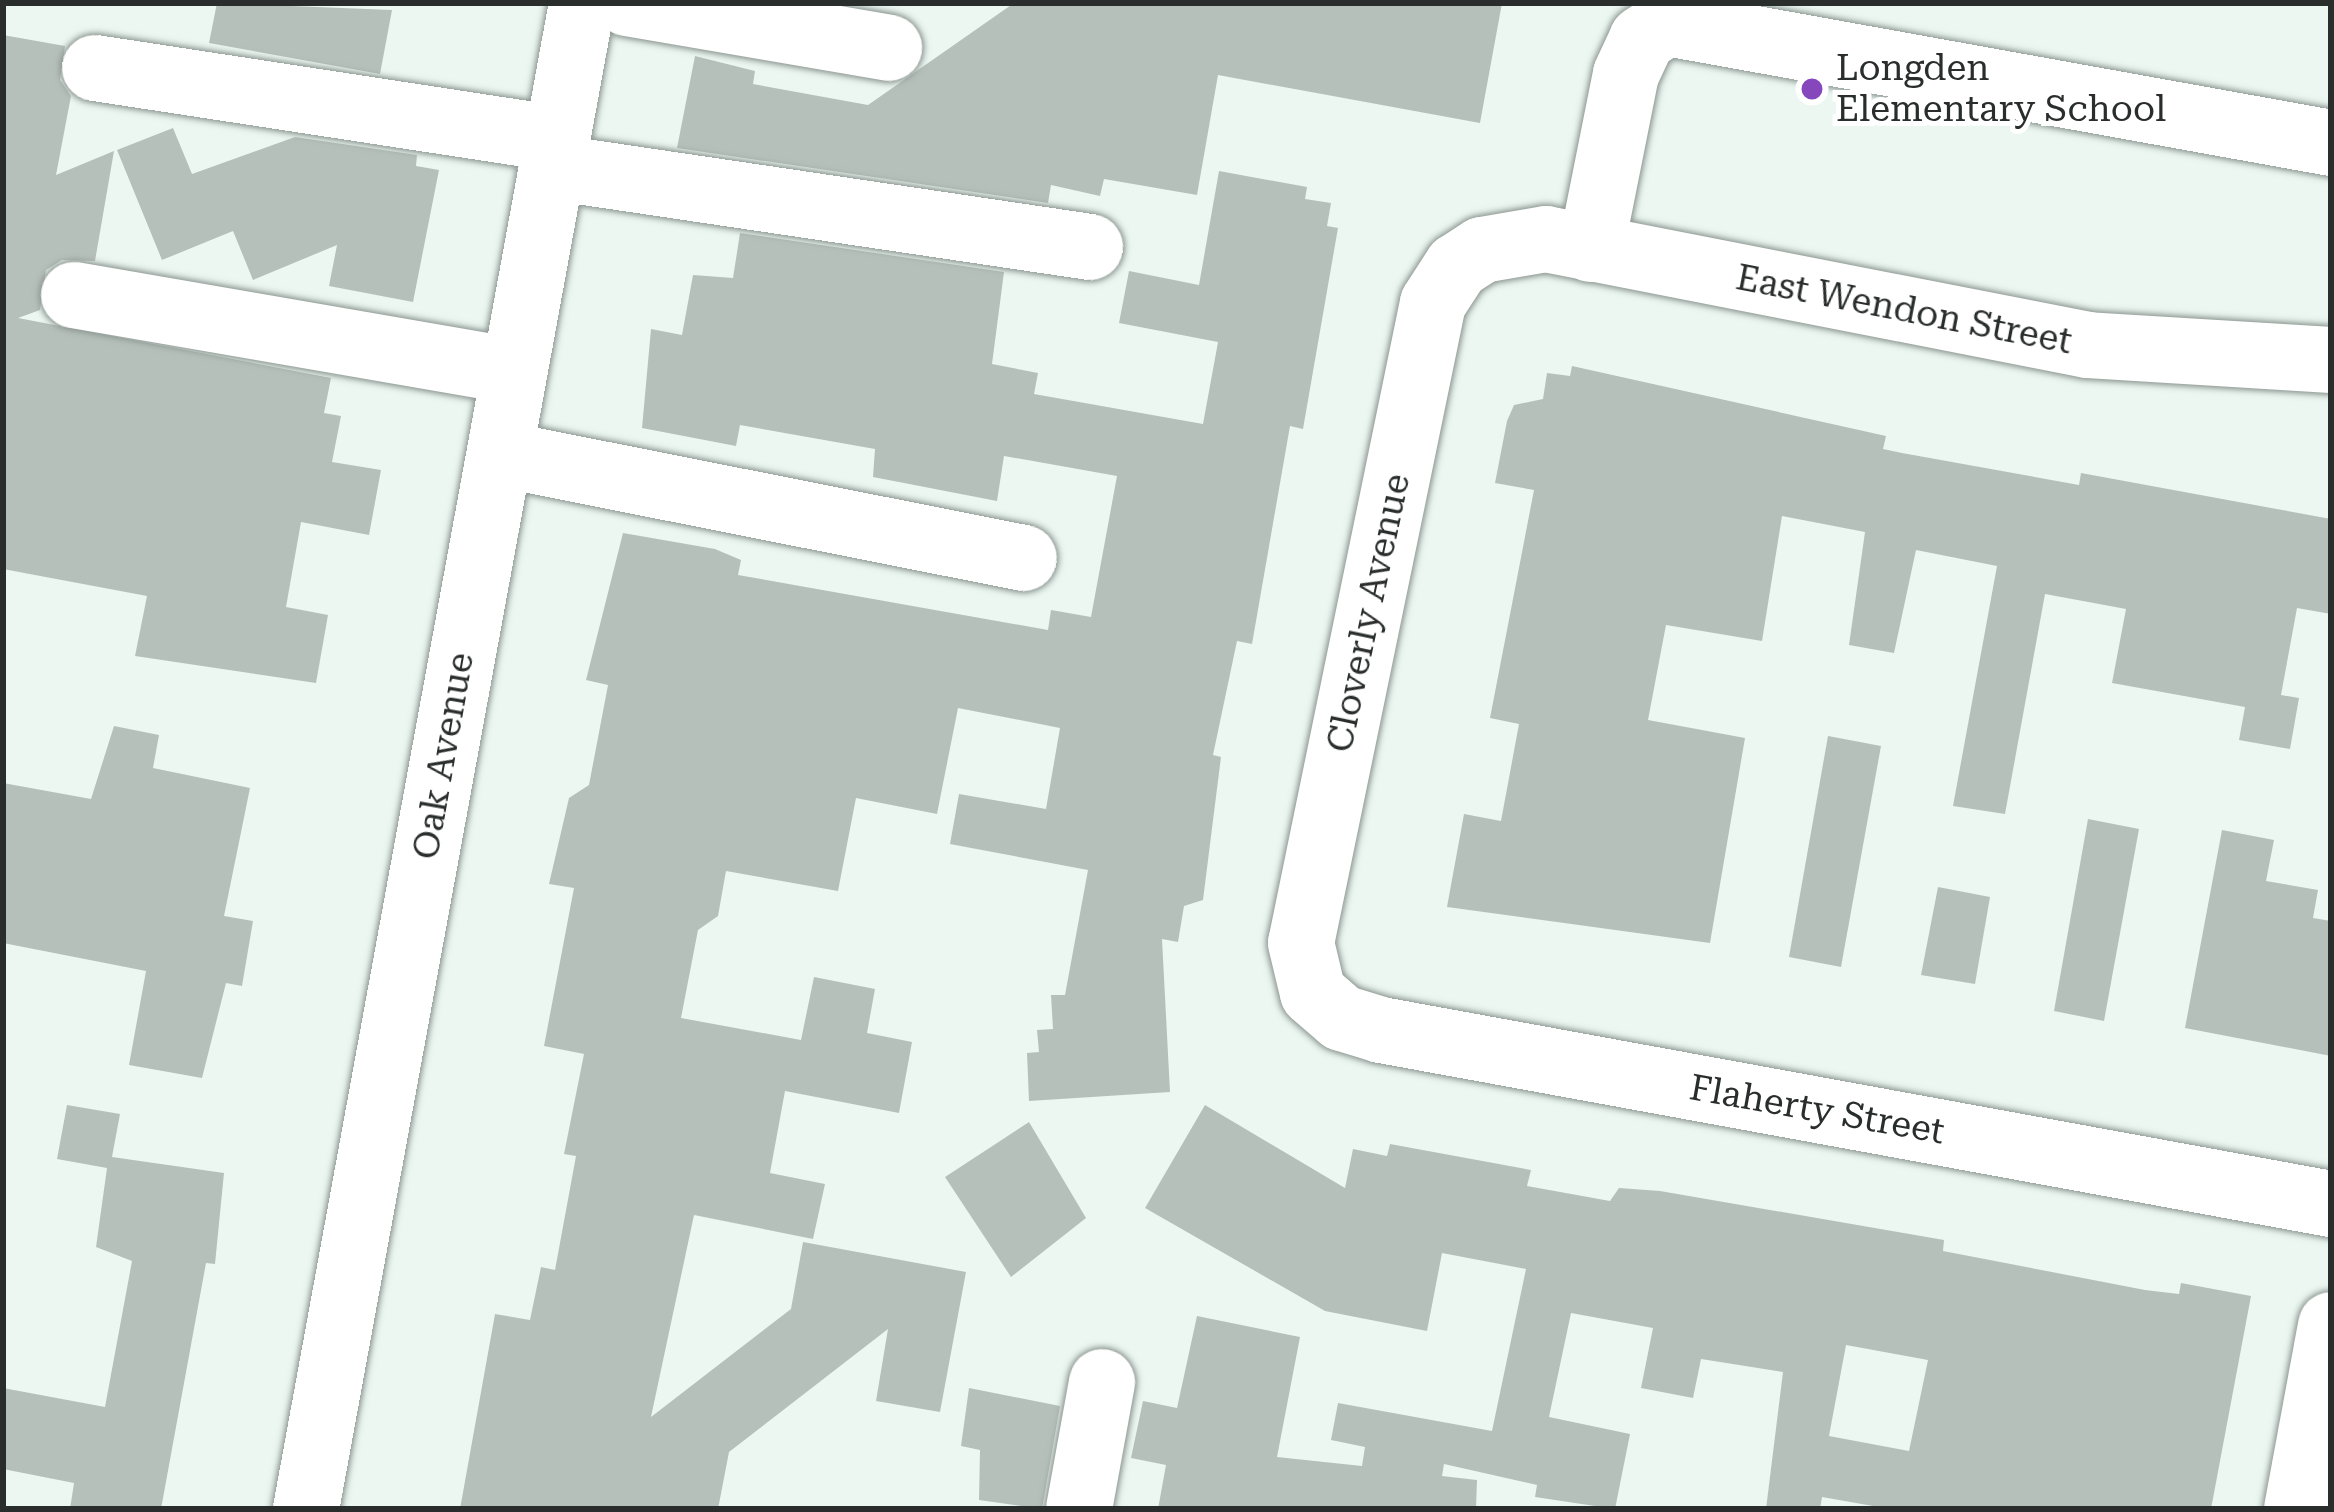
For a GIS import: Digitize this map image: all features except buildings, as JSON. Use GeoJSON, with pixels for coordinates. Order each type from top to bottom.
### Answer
{"type":"FeatureCollection","features":[{"type":"Feature","properties":{"kind":"street","name":"Oak Avenue"},"geometry":{"type":"LineString","coordinates":[[306,1509],[581,3]]}},
{"type":"Feature","properties":{"kind":"street"},"geometry":{"type":"LineString","coordinates":[[627,3],[890,48]]}},
{"type":"Feature","properties":{"kind":"street"},"geometry":{"type":"LineString","coordinates":[[1591,249],[1626,74],[1642,39],[1667,23],[2331,143]]}},
{"type":"Feature","properties":{"kind":"street"},"geometry":{"type":"LineString","coordinates":[[95,68],[1090,247]]}},
{"type":"Feature","properties":{"kind":"street","name":"East Wendon Street"},"geometry":{"type":"LineString","coordinates":[[1482,250],[1546,239],[2089,344],[2331,360]]}},
{"type":"Feature","properties":{"kind":"street","name":"Cloverly Avenue"},"geometry":{"type":"LineString","coordinates":[[1313,993],[1301,943],[1433,303],[1457,266],[1482,250]]}},
{"type":"Feature","properties":{"kind":"street"},"geometry":{"type":"LineString","coordinates":[[74,295],[512,371]]}},
{"type":"Feature","properties":{"kind":"street"},"geometry":{"type":"LineString","coordinates":[[500,454],[1024,558]]}},
{"type":"Feature","properties":{"kind":"street","name":"Flaherty Street"},"geometry":{"type":"LineString","coordinates":[[1313,993],[1342,1018],[1382,1030],[2331,1204]]}},
{"type":"Feature","properties":{"kind":"street"},"geometry":{"type":"LineString","coordinates":[[2297,1509],[2331,1325]]}},
{"type":"Feature","properties":{"kind":"street"},"geometry":{"type":"LineString","coordinates":[[1079,1509],[1102,1382]]}},
{"type":"Feature","properties":{"kind":"place","name":"Longden Elementary School"},"geometry":{"type":"Point","coordinates":[1812,89]}}]}
